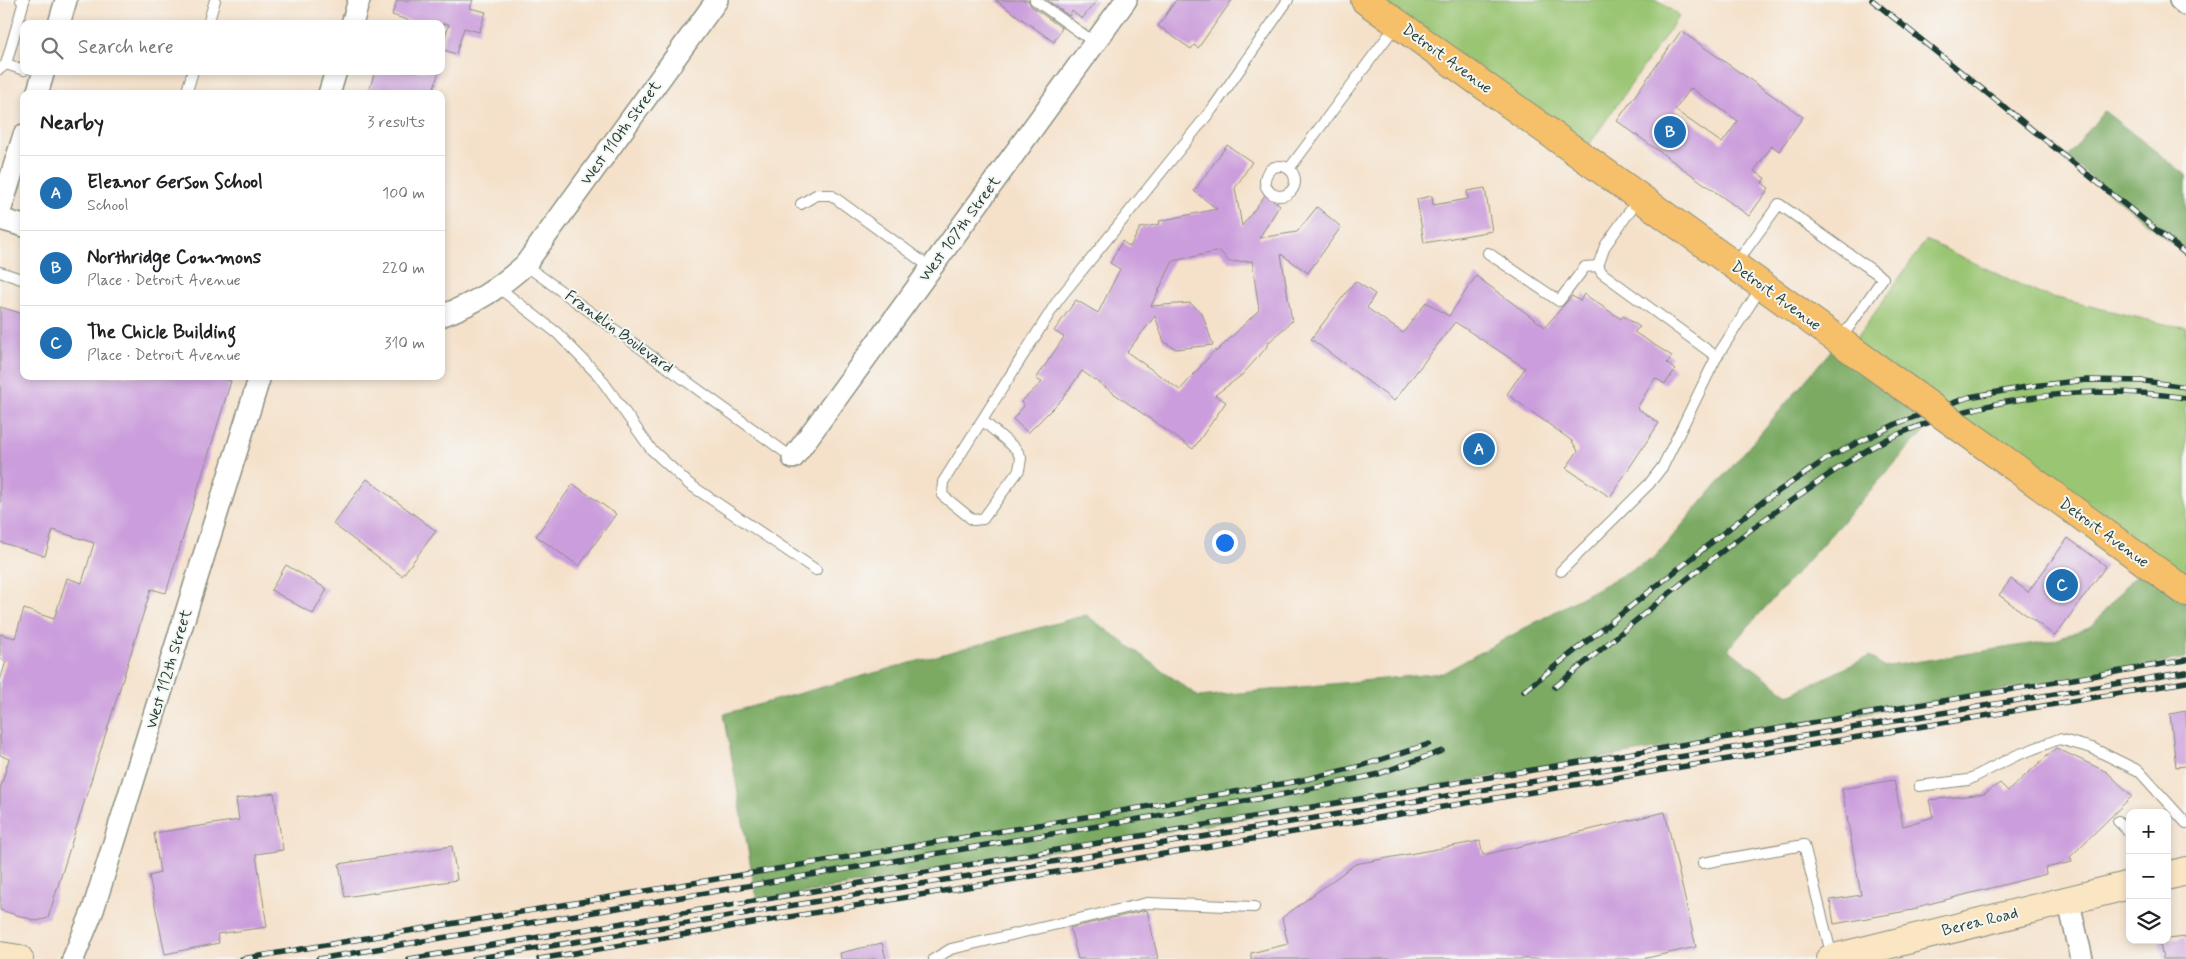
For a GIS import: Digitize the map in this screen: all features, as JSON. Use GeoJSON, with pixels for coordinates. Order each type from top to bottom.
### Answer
{"type":"FeatureCollection","features":[{"type":"Feature","properties":{"kind":"main road","name":"Detroit Avenue"},"geometry":{"type":"LineString","coordinates":[[1365,0],[1962,428],[2186,592]]}},
{"type":"Feature","properties":{"kind":"main road","name":"Berea Road"},"geometry":{"type":"LineString","coordinates":[[1831,959],[2126,886]]}},
{"type":"Feature","properties":{"kind":"main road"},"geometry":{"type":"LineString","coordinates":[[0,956],[19,959]]}},
{"type":"Feature","properties":{"kind":"street"},"geometry":{"type":"LineString","coordinates":[[60,20],[66,0]]}},
{"type":"Feature","properties":{"kind":"street"},"geometry":{"type":"LineString","coordinates":[[353,20],[359,0]]}},
{"type":"Feature","properties":{"kind":"street","name":"West 110th Street"},"geometry":{"type":"LineString","coordinates":[[525,265],[717,0]]}},
{"type":"Feature","properties":{"kind":"street","name":"West 107th Street"},"geometry":{"type":"LineString","coordinates":[[793,458],[1126,0]]}},
{"type":"Feature","properties":{"kind":"street"},"geometry":{"type":"LineString","coordinates":[[2180,0],[2186,5]]}},
{"type":"Feature","properties":{"kind":"street"},"geometry":{"type":"LineString","coordinates":[[330,90],[335,75]]}},
{"type":"Feature","properties":{"kind":"street"},"geometry":{"type":"LineString","coordinates":[[0,211],[20,148]]}},
{"type":"Feature","properties":{"kind":"street"},"geometry":{"type":"LineString","coordinates":[[0,218],[20,225]]}},
{"type":"Feature","properties":{"kind":"street"},"geometry":{"type":"LineString","coordinates":[[445,315],[471,305],[499,288],[525,265]]}},
{"type":"Feature","properties":{"kind":"street","name":"West 112th Street"},"geometry":{"type":"LineString","coordinates":[[73,959],[93,910],[259,380]]}},
{"type":"Feature","properties":{"kind":"street"},"geometry":{"type":"LineString","coordinates":[[2068,900],[2082,959]]}},
{"type":"Feature","properties":{"kind":"lane"},"geometry":{"type":"LineString","coordinates":[[20,72],[3,67],[24,1],[21,0]]}},
{"type":"Feature","properties":{"kind":"lane"},"geometry":{"type":"LineString","coordinates":[[209,20],[215,0]]}},
{"type":"Feature","properties":{"kind":"lane"},"geometry":{"type":"LineString","coordinates":[[1035,0],[1095,43]]}},
{"type":"Feature","properties":{"kind":"lane"},"geometry":{"type":"LineString","coordinates":[[983,421],[1016,449],[1021,458],[1019,470],[983,519],[973,520],[942,495],[943,482],[983,421],[1016,363],[1058,300],[1213,108],[1288,0]]}},
{"type":"Feature","properties":{"kind":"lane"},"geometry":{"type":"LineString","coordinates":[[1289,169],[1398,24]]}},
{"type":"Feature","properties":{"kind":"lane"},"geometry":{"type":"LineString","coordinates":[[187,90],[192,75]]}},
{"type":"Feature","properties":{"kind":"lane"},"geometry":{"type":"LineString","coordinates":[[801,204],[816,195],[831,195],[931,268]]}},
{"type":"Feature","properties":{"kind":"lane"},"geometry":{"type":"LineString","coordinates":[[1640,197],[1605,246],[1598,266],[1602,273],[1717,357]]}},
{"type":"Feature","properties":{"kind":"lane"},"geometry":{"type":"LineString","coordinates":[[1735,266],[1780,204],[1883,278],[1839,341]]}},
{"type":"Feature","properties":{"kind":"lane"},"geometry":{"type":"LineString","coordinates":[[1488,253],[1559,301],[1586,267],[1598,266]]}},
{"type":"Feature","properties":{"kind":"lane","name":"Franklin Boulevard"},"geometry":{"type":"LineString","coordinates":[[525,265],[793,458]]}},
{"type":"Feature","properties":{"kind":"lane"},"geometry":{"type":"LineString","coordinates":[[0,272],[20,279]]}},
{"type":"Feature","properties":{"kind":"lane"},"geometry":{"type":"LineString","coordinates":[[1562,571],[1649,484],[1663,466],[1717,357],[1762,285]]}},
{"type":"Feature","properties":{"kind":"lane"},"geometry":{"type":"LineString","coordinates":[[499,288],[557,333],[599,376],[651,449],[689,484],[816,570]]}},
{"type":"Feature","properties":{"kind":"lane"},"geometry":{"type":"LineString","coordinates":[[1919,786],[1968,780],[2015,756],[2059,739],[2092,748],[2139,771],[2186,823]]}},
{"type":"Feature","properties":{"kind":"lane"},"geometry":{"type":"LineString","coordinates":[[2118,821],[2126,829]]}},
{"type":"Feature","properties":{"kind":"lane"},"geometry":{"type":"LineString","coordinates":[[1703,863],[1804,845],[1831,959]]}},
{"type":"Feature","properties":{"kind":"lane"},"geometry":{"type":"LineString","coordinates":[[934,959],[951,949],[1146,903],[1254,907]]}},
{"type":"Feature","properties":{"kind":"green space"},"geometry":{"type":"Polygon","coordinates":[[[1365,0],[1658,0],[1679,16],[1581,156],[1365,0]]]}},
{"type":"Feature","properties":{"kind":"green space"},"geometry":{"type":"Polygon","coordinates":[[[2104,111],[2186,175],[2186,255],[2067,158],[2104,111]]]}},
{"type":"Feature","properties":{"kind":"green space"},"geometry":{"type":"Polygon","coordinates":[[[1926,240],[2040,294],[2169,325],[2186,327],[2186,592],[1850,348],[1926,240]]]}},
{"type":"Feature","properties":{"kind":"green space"},"geometry":{"type":"Polygon","coordinates":[[[1839,341],[1940,413],[1728,649],[1789,695],[1870,656],[1883,667],[2055,640],[2092,626],[2145,563],[2186,592],[2186,659],[757,901],[724,714],[1086,615],[1199,697],[1443,673],[1655,557],[1839,341]]]}},
{"type":"Feature","properties":{"kind":"building"},"geometry":{"type":"Polygon","coordinates":[[[397,0],[473,0],[470,8],[486,12],[479,32],[464,28],[456,54],[445,50],[445,36],[449,24],[445,24],[445,20],[408,20],[392,15],[397,0]]]}},
{"type":"Feature","properties":{"kind":"building"},"geometry":{"type":"Polygon","coordinates":[[[995,0],[1028,0],[1031,6],[1062,28],[1054,42],[995,0]]]}},
{"type":"Feature","properties":{"kind":"building"},"geometry":{"type":"Polygon","coordinates":[[[1047,0],[1097,0],[1082,19],[1072,11],[1069,16],[1047,0]]]}},
{"type":"Feature","properties":{"kind":"building"},"geometry":{"type":"Polygon","coordinates":[[[1176,0],[1232,0],[1198,48],[1194,45],[1191,49],[1158,26],[1176,0]]]}},
{"type":"Feature","properties":{"kind":"building"},"geometry":{"type":"Polygon","coordinates":[[[1681,31],[1803,117],[1779,151],[1772,146],[1754,171],[1765,178],[1762,183],[1769,188],[1749,216],[1617,121],[1681,31]],[[1691,88],[1675,110],[1722,143],[1738,121],[1691,88]]]}},
{"type":"Feature","properties":{"kind":"building"},"geometry":{"type":"Polygon","coordinates":[[[374,75],[438,75],[433,90],[369,90],[374,75]]]}},
{"type":"Feature","properties":{"kind":"building"},"geometry":{"type":"Polygon","coordinates":[[[1227,145],[1252,162],[1235,188],[1242,226],[1266,194],[1280,205],[1259,238],[1297,232],[1317,207],[1341,227],[1308,273],[1281,254],[1292,321],[1268,343],[1266,348],[1242,375],[1215,395],[1226,402],[1193,449],[1082,371],[1062,399],[1028,433],[1013,419],[1024,406],[1021,402],[1042,382],[1036,379],[1064,337],[1054,331],[1076,300],[1098,313],[1120,269],[1110,263],[1122,241],[1130,247],[1140,228],[1160,224],[1159,221],[1217,209],[1194,191],[1227,145]],[[1220,251],[1173,261],[1151,306],[1190,303],[1202,313],[1213,345],[1176,349],[1164,342],[1155,316],[1127,352],[1180,390],[1215,350],[1216,352],[1259,310],[1252,261],[1229,262],[1220,251]]]}},
{"type":"Feature","properties":{"kind":"building"},"geometry":{"type":"Polygon","coordinates":[[[1485,188],[1492,231],[1424,243],[1417,199],[1432,196],[1433,205],[1468,199],[1467,191],[1485,188]]]}},
{"type":"Feature","properties":{"kind":"building"},"geometry":{"type":"Polygon","coordinates":[[[1476,276],[1545,327],[1572,296],[1580,301],[1584,294],[1621,319],[1623,316],[1640,327],[1634,332],[1672,356],[1667,363],[1675,370],[1665,384],[1655,378],[1637,408],[1659,423],[1610,497],[1566,468],[1578,451],[1572,441],[1507,394],[1525,368],[1455,322],[1394,401],[1311,339],[1355,281],[1375,294],[1367,308],[1403,333],[1426,302],[1449,316],[1476,276]]]}},
{"type":"Feature","properties":{"kind":"building"},"geometry":{"type":"Polygon","coordinates":[[[0,307],[20,313],[20,380],[231,381],[166,593],[151,589],[48,918],[37,921],[0,910],[0,789],[9,759],[0,755],[0,681],[6,661],[0,659],[0,634],[15,638],[24,609],[54,619],[67,578],[82,583],[94,543],[53,530],[45,556],[0,542],[0,307]]]}},
{"type":"Feature","properties":{"kind":"building"},"geometry":{"type":"Polygon","coordinates":[[[367,479],[436,531],[402,576],[333,524],[367,479]]]}},
{"type":"Feature","properties":{"kind":"building"},"geometry":{"type":"Polygon","coordinates":[[[573,484],[616,514],[579,566],[536,536],[573,484]]]}},
{"type":"Feature","properties":{"kind":"building"},"geometry":{"type":"Polygon","coordinates":[[[2068,538],[2106,566],[2055,636],[1999,595],[2011,579],[2028,592],[2068,538]]]}},
{"type":"Feature","properties":{"kind":"building"},"geometry":{"type":"Polygon","coordinates":[[[286,565],[327,589],[313,614],[271,590],[286,565]]]}},
{"type":"Feature","properties":{"kind":"building"},"geometry":{"type":"Polygon","coordinates":[[[2186,711],[2186,766],[2176,767],[2170,714],[2186,711]]]}},
{"type":"Feature","properties":{"kind":"building"},"geometry":{"type":"Polygon","coordinates":[[[2056,748],[2107,772],[2132,796],[2070,857],[2072,862],[2045,868],[2046,874],[1917,907],[1918,909],[1834,924],[1830,900],[1861,895],[1842,789],[1894,780],[1903,826],[1933,817],[1929,800],[1984,794],[2000,783],[2008,791],[2056,748]]]}},
{"type":"Feature","properties":{"kind":"building"},"geometry":{"type":"Polygon","coordinates":[[[274,793],[283,850],[256,854],[267,927],[217,934],[219,943],[165,954],[149,876],[160,873],[154,833],[239,820],[236,799],[274,793]]]}},
{"type":"Feature","properties":{"kind":"building"},"geometry":{"type":"Polygon","coordinates":[[[1665,812],[1696,947],[1642,959],[1251,959],[1251,953],[1288,944],[1282,918],[1355,864],[1480,841],[1483,855],[1665,812]]]}},
{"type":"Feature","properties":{"kind":"building"},"geometry":{"type":"Polygon","coordinates":[[[452,846],[457,880],[345,897],[339,864],[452,846]]]}},
{"type":"Feature","properties":{"kind":"building"},"geometry":{"type":"Polygon","coordinates":[[[1147,910],[1158,959],[1078,959],[1070,928],[1147,910]]]}},
{"type":"Feature","properties":{"kind":"building"},"geometry":{"type":"Polygon","coordinates":[[[2186,937],[2186,959],[2163,959],[2160,944],[2171,944],[2171,939],[2186,937]]]}},
{"type":"Feature","properties":{"kind":"building"},"geometry":{"type":"Polygon","coordinates":[[[882,943],[886,959],[841,959],[840,953],[882,943]]]}},
{"type":"Feature","properties":{"kind":"railway"},"geometry":{"type":"LineString","coordinates":[[1872,0],[2186,254]]}},
{"type":"Feature","properties":{"kind":"railway"},"geometry":{"type":"LineString","coordinates":[[1524,691],[1765,500],[1831,456],[1898,423],[1969,397],[2032,386],[2087,380],[2144,381],[2186,387]]}},
{"type":"Feature","properties":{"kind":"railway"},"geometry":{"type":"LineString","coordinates":[[1555,687],[1745,534],[1843,465],[1890,438],[1969,410],[2041,396],[2114,392],[2186,398]]}},
{"type":"Feature","properties":{"kind":"railway"},"geometry":{"type":"LineString","coordinates":[[409,959],[2186,660]]}},
{"type":"Feature","properties":{"kind":"railway"},"geometry":{"type":"LineString","coordinates":[[473,959],[2186,672]]}},
{"type":"Feature","properties":{"kind":"railway"},"geometry":{"type":"LineString","coordinates":[[539,959],[2186,682]]}},
{"type":"Feature","properties":{"kind":"railway"},"geometry":{"type":"LineString","coordinates":[[242,959],[1299,781],[1361,766],[1429,744]]}},
{"type":"Feature","properties":{"kind":"railway"},"geometry":{"type":"LineString","coordinates":[[318,959],[1280,795],[1375,775],[1442,751]]}},
{"type":"Feature","properties":{"kind":"place","name":"Northridge Commons"},"geometry":{"type":"Point","coordinates":[1670,132]}},
{"type":"Feature","properties":{"kind":"place","name":"Eleanor Gerson School"},"geometry":{"type":"Point","coordinates":[1479,449]}},
{"type":"Feature","properties":{"kind":"place","name":"The Chicle Building"},"geometry":{"type":"Point","coordinates":[2062,585]}}]}
